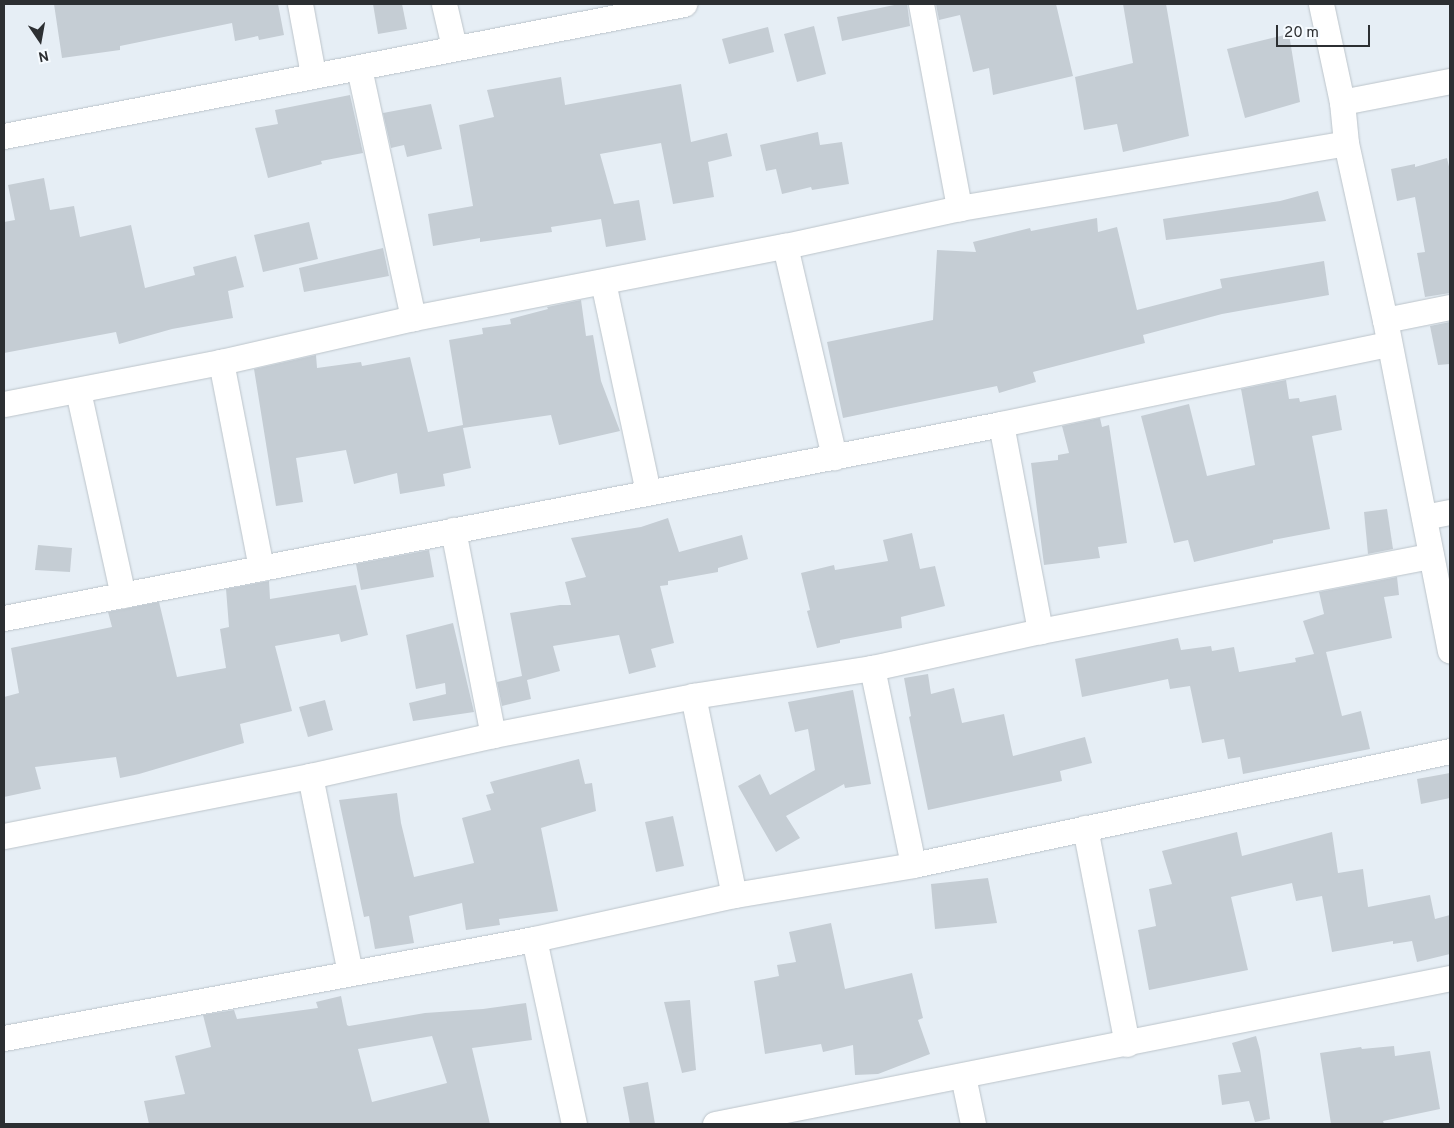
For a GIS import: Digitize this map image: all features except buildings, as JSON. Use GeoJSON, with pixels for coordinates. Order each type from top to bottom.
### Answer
{"type":"FeatureCollection","features":[{"type":"Feature","properties":{"kind":"street"},"geometry":{"type":"LineString","coordinates":[[300,4],[313,74]]}},
{"type":"Feature","properties":{"kind":"street"},"geometry":{"type":"LineString","coordinates":[[444,4],[454,47]]}},
{"type":"Feature","properties":{"kind":"street"},"geometry":{"type":"LineString","coordinates":[[4,136],[313,74],[359,68],[454,47],[684,4]]}},
{"type":"Feature","properties":{"kind":"street"},"geometry":{"type":"LineString","coordinates":[[921,4],[959,208]]}},
{"type":"Feature","properties":{"kind":"street"},"geometry":{"type":"LineString","coordinates":[[1321,4],[1342,102],[1346,143],[1385,320],[1450,651]]}},
{"type":"Feature","properties":{"kind":"street"},"geometry":{"type":"LineString","coordinates":[[359,68],[414,318]]}},
{"type":"Feature","properties":{"kind":"street"},"geometry":{"type":"LineString","coordinates":[[1342,102],[1450,81]]}},
{"type":"Feature","properties":{"kind":"street"},"geometry":{"type":"LineString","coordinates":[[4,404],[221,362],[414,318],[785,246],[959,208],[1346,143]]}},
{"type":"Feature","properties":{"kind":"street"},"geometry":{"type":"LineString","coordinates":[[785,246],[834,457]]}},
{"type":"Feature","properties":{"kind":"street"},"geometry":{"type":"LineString","coordinates":[[603,282],[648,492]]}},
{"type":"Feature","properties":{"kind":"street"},"geometry":{"type":"LineString","coordinates":[[1385,320],[1450,307]]}},
{"type":"Feature","properties":{"kind":"street"},"geometry":{"type":"LineString","coordinates":[[4,618],[1001,424],[1389,344]]}},
{"type":"Feature","properties":{"kind":"street"},"geometry":{"type":"LineString","coordinates":[[221,362],[261,568]]}},
{"type":"Feature","properties":{"kind":"street"},"geometry":{"type":"LineString","coordinates":[[78,390],[123,595]]}},
{"type":"Feature","properties":{"kind":"street"},"geometry":{"type":"LineString","coordinates":[[1001,424],[1040,631]]}},
{"type":"Feature","properties":{"kind":"street"},"geometry":{"type":"LineString","coordinates":[[1424,517],[1450,512]]}},
{"type":"Feature","properties":{"kind":"street"},"geometry":{"type":"LineString","coordinates":[[454,530],[493,735]]}},
{"type":"Feature","properties":{"kind":"street"},"geometry":{"type":"LineString","coordinates":[[4,836],[310,776],[493,735],[693,696],[872,668],[1040,631],[1431,556]]}},
{"type":"Feature","properties":{"kind":"street"},"geometry":{"type":"LineString","coordinates":[[872,668],[913,865]]}},
{"type":"Feature","properties":{"kind":"street"},"geometry":{"type":"LineString","coordinates":[[693,696],[734,895]]}},
{"type":"Feature","properties":{"kind":"street"},"geometry":{"type":"LineString","coordinates":[[5,1032],[350,973],[534,939],[734,895],[913,865],[1450,751]]}},
{"type":"Feature","properties":{"kind":"street"},"geometry":{"type":"LineString","coordinates":[[310,776],[350,973]]}},
{"type":"Feature","properties":{"kind":"street"},"geometry":{"type":"LineString","coordinates":[[1084,828],[1127,1044]]}},
{"type":"Feature","properties":{"kind":"street"},"geometry":{"type":"LineString","coordinates":[[534,939],[574,1124]]}},
{"type":"Feature","properties":{"kind":"street"},"geometry":{"type":"LineString","coordinates":[[716,1124],[778,1118],[963,1076],[1450,978]]}},
{"type":"Feature","properties":{"kind":"street"},"geometry":{"type":"LineString","coordinates":[[963,1076],[973,1124]]}}]}
